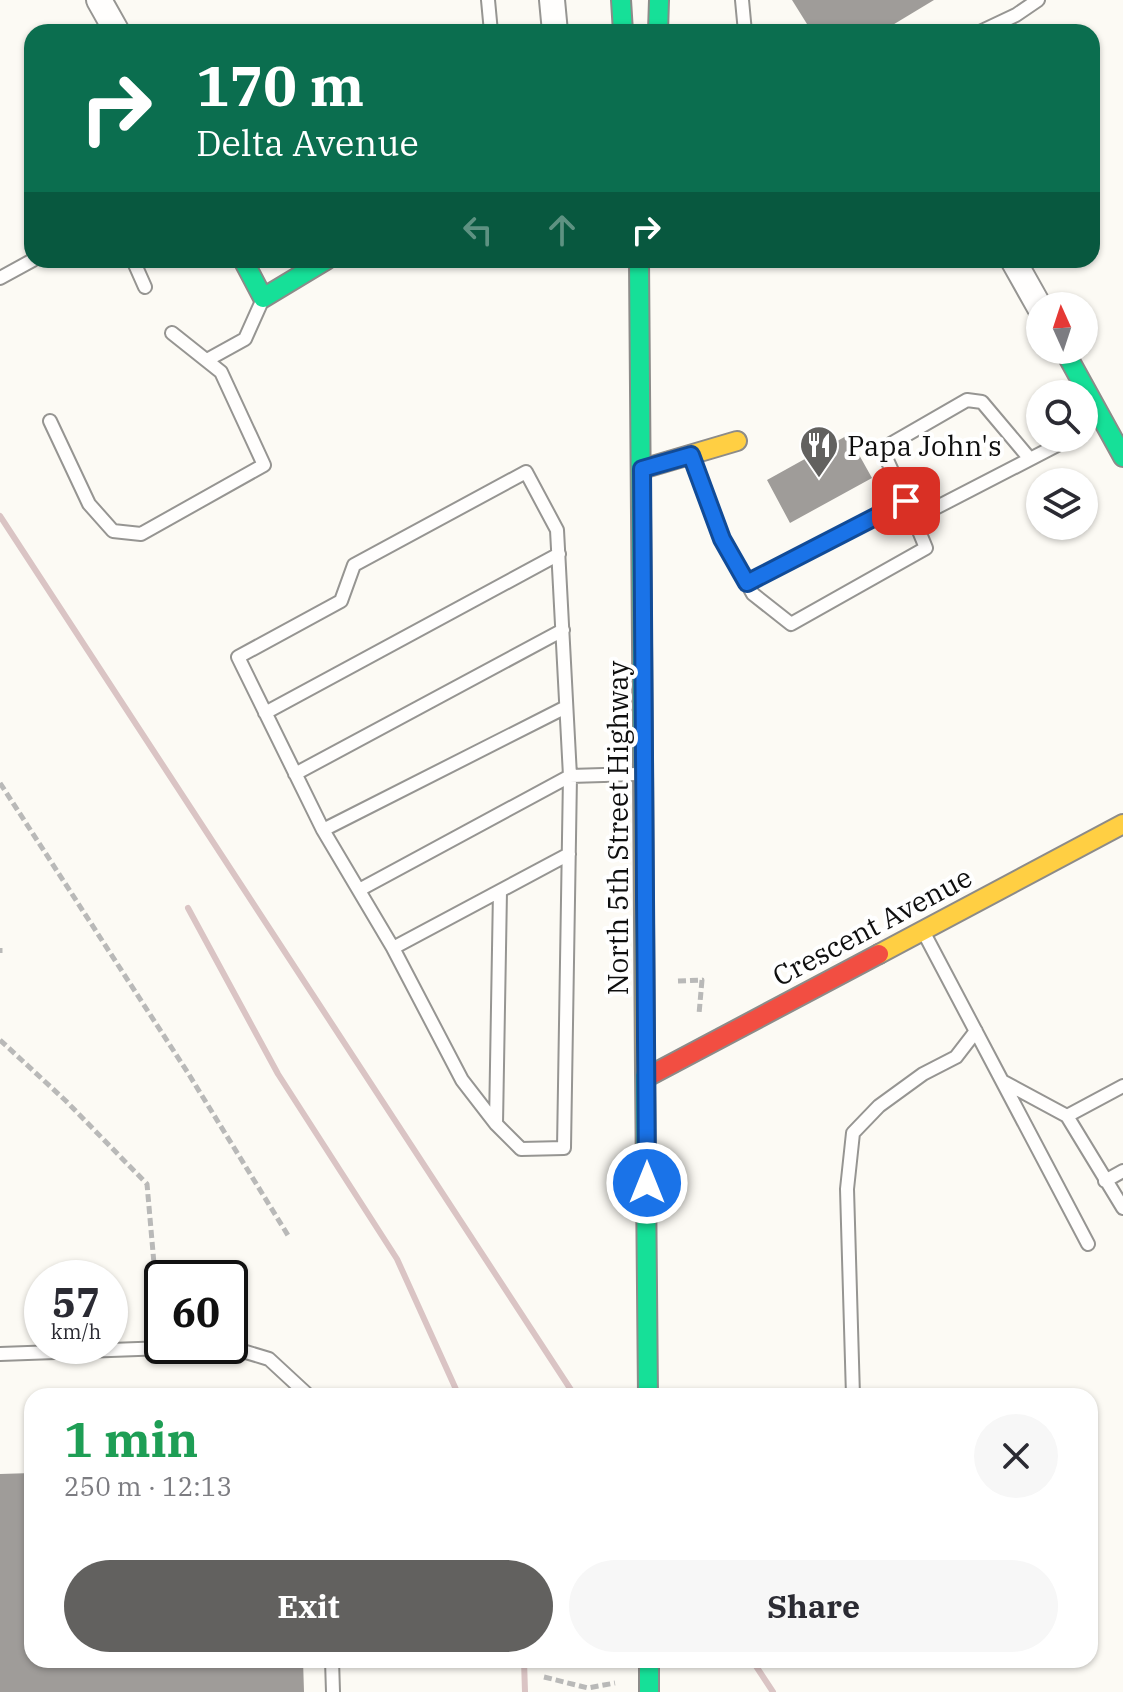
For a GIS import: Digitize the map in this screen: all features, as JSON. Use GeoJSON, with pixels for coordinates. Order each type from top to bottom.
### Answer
{"type":"FeatureCollection","features":[{"type":"Feature","properties":{"kind":"main road"},"geometry":{"type":"LineString","coordinates":[[621,0],[622,24]]}},
{"type":"Feature","properties":{"kind":"main road"},"geometry":{"type":"LineString","coordinates":[[658,24],[659,0]]}},
{"type":"Feature","properties":{"kind":"main road"},"geometry":{"type":"LineString","coordinates":[[247,268],[263,298],[313,268]]}},
{"type":"Feature","properties":{"kind":"main road","name":"North 5th Street Highway"},"geometry":{"type":"LineString","coordinates":[[639,268],[648,1388]]}},
{"type":"Feature","properties":{"kind":"main road"},"geometry":{"type":"LineString","coordinates":[[1071,364],[1099,424],[1123,457]]}},
{"type":"Feature","properties":{"kind":"main road"},"geometry":{"type":"LineString","coordinates":[[642,469],[737,441]]}},
{"type":"Feature","properties":{"kind":"main road","name":"Crescent Avenue"},"geometry":{"type":"LineString","coordinates":[[647,1077],[1123,824]]}},
{"type":"Feature","properties":{"kind":"main road"},"geometry":{"type":"LineString","coordinates":[[649,1668],[649,1692]]}},
{"type":"Feature","properties":{"kind":"street"},"geometry":{"type":"LineString","coordinates":[[99,0],[112,24]]}},
{"type":"Feature","properties":{"kind":"street"},"geometry":{"type":"LineString","coordinates":[[552,0],[554,24]]}},
{"type":"Feature","properties":{"kind":"street"},"geometry":{"type":"LineString","coordinates":[[1018,268],[1031,292]]}},
{"type":"Feature","properties":{"kind":"lane"},"geometry":{"type":"LineString","coordinates":[[488,0],[490,24]]}},
{"type":"Feature","properties":{"kind":"lane"},"geometry":{"type":"LineString","coordinates":[[742,0],[744,24]]}},
{"type":"Feature","properties":{"kind":"lane"},"geometry":{"type":"LineString","coordinates":[[997,24],[1038,0]]}},
{"type":"Feature","properties":{"kind":"lane"},"geometry":{"type":"LineString","coordinates":[[0,278],[24,265]]}},
{"type":"Feature","properties":{"kind":"lane"},"geometry":{"type":"LineString","coordinates":[[137,268],[145,287]]}},
{"type":"Feature","properties":{"kind":"lane"},"geometry":{"type":"LineString","coordinates":[[207,360],[245,339],[263,298]]}},
{"type":"Feature","properties":{"kind":"lane"},"geometry":{"type":"LineString","coordinates":[[50,421],[89,504],[113,531],[141,534],[264,465],[221,372],[172,333]]}},
{"type":"Feature","properties":{"kind":"lane"},"geometry":{"type":"LineString","coordinates":[[691,455],[722,539],[753,594],[791,624],[926,548],[882,449],[967,400],[982,402],[1030,459]]}},
{"type":"Feature","properties":{"kind":"lane"},"geometry":{"type":"LineString","coordinates":[[914,519],[1044,452]]}},
{"type":"Feature","properties":{"kind":"lane"},"geometry":{"type":"LineString","coordinates":[[526,472],[557,530],[563,630],[570,776],[564,1148],[521,1149],[496,1124],[462,1080],[393,948],[323,830],[238,657],[341,601],[354,565],[526,472]]}},
{"type":"Feature","properties":{"kind":"lane"},"geometry":{"type":"LineString","coordinates":[[747,583],[906,501]]}},
{"type":"Feature","properties":{"kind":"lane"},"geometry":{"type":"LineString","coordinates":[[265,713],[559,554]]}},
{"type":"Feature","properties":{"kind":"lane"},"geometry":{"type":"LineString","coordinates":[[295,774],[563,630]]}},
{"type":"Feature","properties":{"kind":"lane"},"geometry":{"type":"LineString","coordinates":[[323,830],[566,707]]}},
{"type":"Feature","properties":{"kind":"lane"},"geometry":{"type":"LineString","coordinates":[[359,890],[570,776],[644,774]]}},
{"type":"Feature","properties":{"kind":"lane"},"geometry":{"type":"LineString","coordinates":[[393,948],[569,854]]}},
{"type":"Feature","properties":{"kind":"lane"},"geometry":{"type":"LineString","coordinates":[[496,1124],[500,891]]}},
{"type":"Feature","properties":{"kind":"lane"},"geometry":{"type":"LineString","coordinates":[[922,931],[1088,1244]]}},
{"type":"Feature","properties":{"kind":"lane"},"geometry":{"type":"LineString","coordinates":[[853,1388],[847,1189],[853,1133],[879,1106],[923,1074],[956,1057],[976,1031]]}},
{"type":"Feature","properties":{"kind":"lane"},"geometry":{"type":"LineString","coordinates":[[1002,1081],[1067,1116],[1123,1208]]}},
{"type":"Feature","properties":{"kind":"lane"},"geometry":{"type":"LineString","coordinates":[[1067,1116],[1123,1086]]}},
{"type":"Feature","properties":{"kind":"lane"},"geometry":{"type":"LineString","coordinates":[[1105,1181],[1123,1171]]}},
{"type":"Feature","properties":{"kind":"lane"},"geometry":{"type":"LineString","coordinates":[[0,1354],[144,1349]]}},
{"type":"Feature","properties":{"kind":"lane"},"geometry":{"type":"LineString","coordinates":[[248,1353],[269,1359],[300,1388]]}},
{"type":"Feature","properties":{"kind":"lane"},"geometry":{"type":"LineString","coordinates":[[332,1668],[333,1692]]}},
{"type":"Feature","properties":{"kind":"path"},"geometry":{"type":"LineString","coordinates":[[0,783],[188,1073],[289,1237]]}},
{"type":"Feature","properties":{"kind":"path"},"geometry":{"type":"LineString","coordinates":[[0,1040],[66,1101],[147,1184],[153,1260]]}},
{"type":"Feature","properties":{"kind":"path"},"geometry":{"type":"LineString","coordinates":[[544,1677],[588,1688],[615,1683]]}},
{"type":"Feature","properties":{"kind":"building"},"geometry":{"type":"Polygon","coordinates":[[[792,0],[934,0],[894,24],[807,24],[792,0]]]}},
{"type":"Feature","properties":{"kind":"building","name":"Papa John's"},"geometry":{"type":"Polygon","coordinates":[[[848,435],[872,478],[790,523],[767,480],[848,435]]]}},
{"type":"Feature","properties":{"kind":"building"},"geometry":{"type":"Polygon","coordinates":[[[24,1473],[24,1668],[303,1668],[304,1692],[0,1692],[0,1474],[24,1473]]]}},
{"type":"Feature","properties":{"kind":"railway"},"geometry":{"type":"LineString","coordinates":[[0,516],[570,1388]]}},
{"type":"Feature","properties":{"kind":"railway"},"geometry":{"type":"LineString","coordinates":[[188,908],[278,1074],[397,1259],[455,1388]]}},
{"type":"Feature","properties":{"kind":"railway"},"geometry":{"type":"LineString","coordinates":[[524,1668],[525,1692]]}},
{"type":"Feature","properties":{"kind":"railway"},"geometry":{"type":"LineString","coordinates":[[757,1668],[773,1692]]}},
{"type":"Feature","properties":{"kind":"traffic: fast"},"geometry":{"type":"LineString","coordinates":[[621,0],[622,24]]}},
{"type":"Feature","properties":{"kind":"traffic: fast"},"geometry":{"type":"LineString","coordinates":[[658,24],[659,0]]}},
{"type":"Feature","properties":{"kind":"traffic: fast"},"geometry":{"type":"LineString","coordinates":[[247,268],[263,298],[313,268]]}},
{"type":"Feature","properties":{"kind":"traffic: fast"},"geometry":{"type":"LineString","coordinates":[[639,268],[643,770]]}},
{"type":"Feature","properties":{"kind":"traffic: fast"},"geometry":{"type":"LineString","coordinates":[[1072,364],[1123,457]]}},
{"type":"Feature","properties":{"kind":"traffic: fast"},"geometry":{"type":"LineString","coordinates":[[645,1071],[648,1388]]}},
{"type":"Feature","properties":{"kind":"traffic: fast"},"geometry":{"type":"LineString","coordinates":[[649,1668],[649,1692]]}},
{"type":"Feature","properties":{"kind":"traffic: slow"},"geometry":{"type":"LineString","coordinates":[[642,469],[737,441]]}},
{"type":"Feature","properties":{"kind":"traffic: slow"},"geometry":{"type":"LineString","coordinates":[[643,770],[645,1071]]}},
{"type":"Feature","properties":{"kind":"traffic: slow"},"geometry":{"type":"LineString","coordinates":[[879,954],[1123,824]]}},
{"type":"Feature","properties":{"kind":"traffic: jam"},"geometry":{"type":"LineString","coordinates":[[647,1077],[879,954]]}},
{"type":"Feature","properties":{"kind":"place","name":"Papa John's"},"geometry":{"type":"Point","coordinates":[819,479]}},
{"type":"Feature","properties":{"kind":"route"},"geometry":{"type":"LineString","coordinates":[[647,1183],[642,469],[691,455],[722,539],[747,583],[906,501]]}}]}
